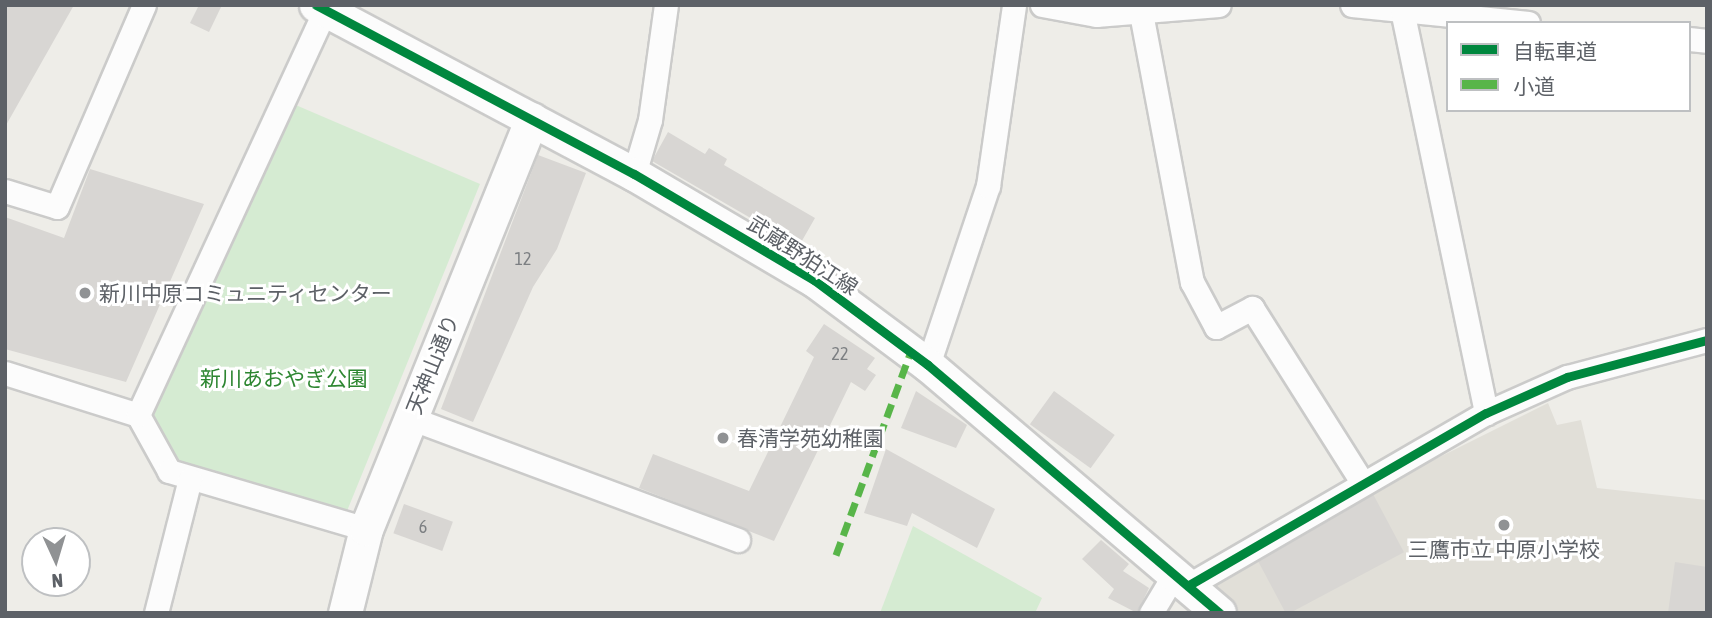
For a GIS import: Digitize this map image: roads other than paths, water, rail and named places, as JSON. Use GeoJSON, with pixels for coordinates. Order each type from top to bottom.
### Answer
{"type":"FeatureCollection","features":[{"type":"Feature","properties":{"kind":"main road","name":"武蔵野狛江線"},"geometry":{"type":"LineString","coordinates":[[320,8],[634,174],[814,280],[928,365],[1219,613]]}},
{"type":"Feature","properties":{"kind":"main road","name":"天神山通り"},"geometry":{"type":"LineString","coordinates":[[345,613],[366,528],[532,119]]}},
{"type":"Feature","properties":{"kind":"street"},"geometry":{"type":"LineString","coordinates":[[5,191],[57,207],[144,5]]}},
{"type":"Feature","properties":{"kind":"street"},"geometry":{"type":"LineString","coordinates":[[634,174],[652,108],[666,5]]}},
{"type":"Feature","properties":{"kind":"street"},"geometry":{"type":"LineString","coordinates":[[928,365],[988,186],[1014,5]]}},
{"type":"Feature","properties":{"kind":"street"},"geometry":{"type":"LineString","coordinates":[[1042,5],[1096,15],[1219,5]]}},
{"type":"Feature","properties":{"kind":"street"},"geometry":{"type":"LineString","coordinates":[[1352,5],[1509,21]]}},
{"type":"Feature","properties":{"kind":"street"},"geometry":{"type":"LineString","coordinates":[[138,415],[320,8]]}},
{"type":"Feature","properties":{"kind":"street"},"geometry":{"type":"LineString","coordinates":[[1402,10],[1486,413]]}},
{"type":"Feature","properties":{"kind":"street"},"geometry":{"type":"LineString","coordinates":[[1142,13],[1192,282],[1216,327],[1252,308],[1362,482]]}},
{"type":"Feature","properties":{"kind":"street"},"geometry":{"type":"LineString","coordinates":[[1152,613],[1182,579],[1486,413],[1567,377],[1707,340]]}},
{"type":"Feature","properties":{"kind":"street"},"geometry":{"type":"LineString","coordinates":[[5,373],[138,415],[169,471],[366,528]]}},
{"type":"Feature","properties":{"kind":"street"},"geometry":{"type":"LineString","coordinates":[[410,418],[738,540]]}},
{"type":"Feature","properties":{"kind":"street"},"geometry":{"type":"LineString","coordinates":[[156,613],[190,479]]}},
{"type":"Feature","properties":{"kind":"place","name":"新川中原コミュニティセンター"},"geometry":{"type":"Point","coordinates":[85,293]}},
{"type":"Feature","properties":{"kind":"place","name":"春清学苑幼稚園"},"geometry":{"type":"Point","coordinates":[723,438]}},
{"type":"Feature","properties":{"kind":"place","name":"三鷹市立 中原小学校"},"geometry":{"type":"Point","coordinates":[1504,525]}},
{"type":"Feature","properties":{"kind":"park label","name":"新川あおやぎ公園"},"geometry":{"type":"Point","coordinates":[284,378]}}]}
